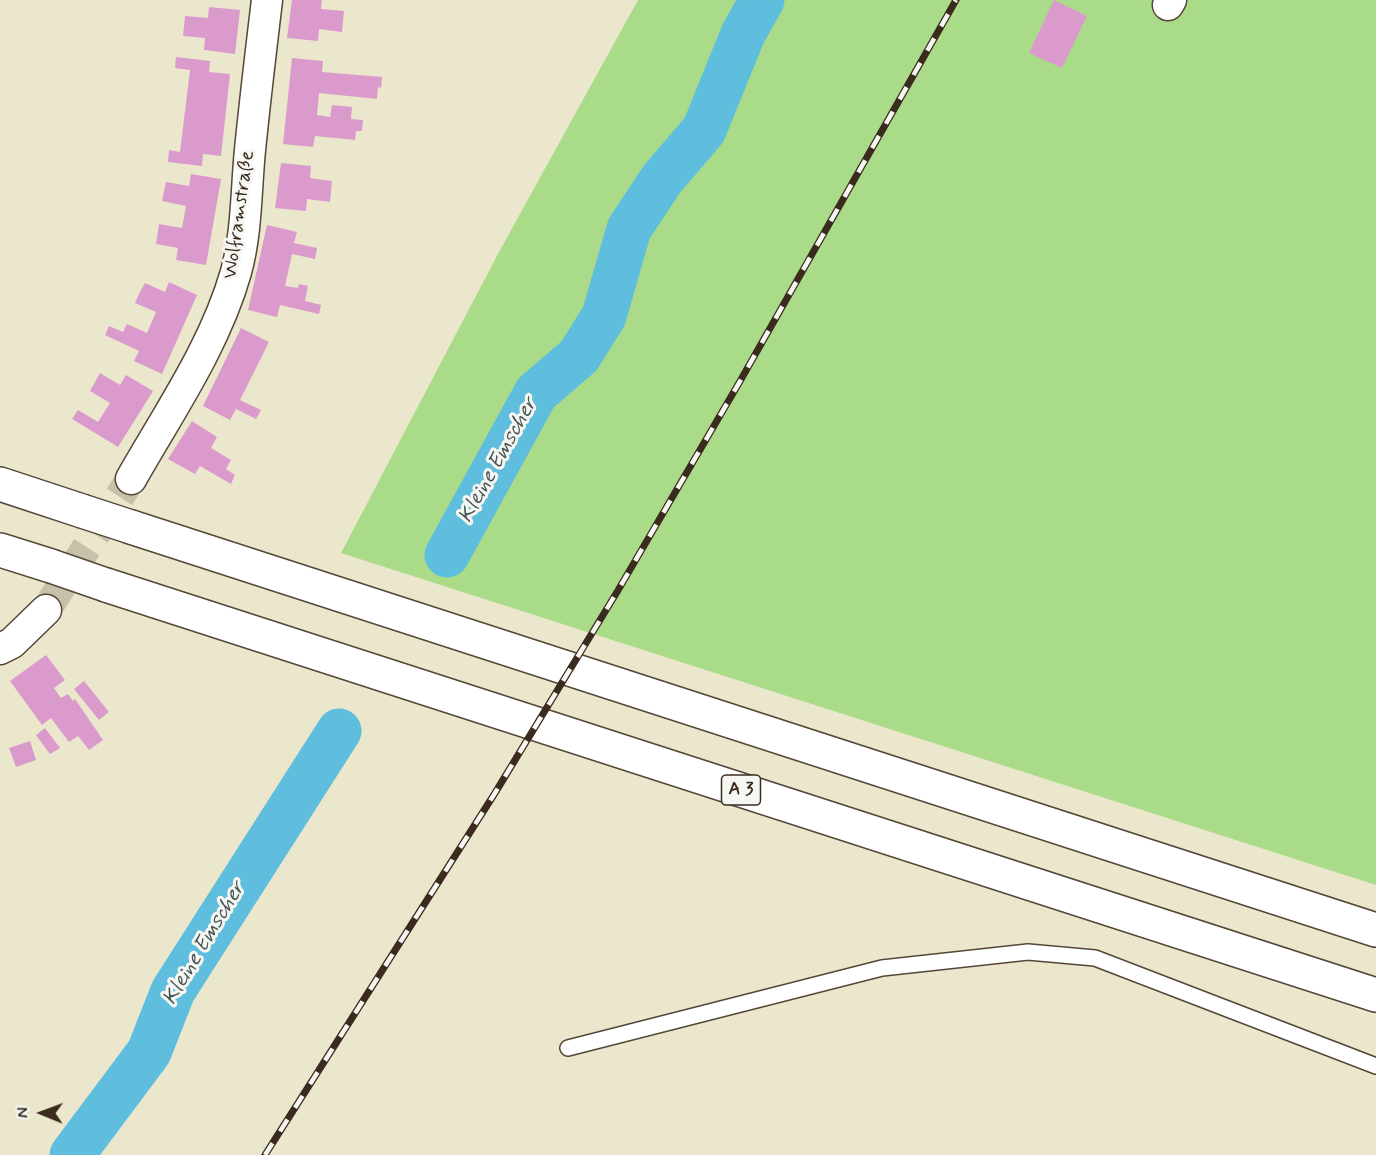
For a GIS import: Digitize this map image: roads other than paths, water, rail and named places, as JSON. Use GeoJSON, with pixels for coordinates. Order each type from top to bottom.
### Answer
{"type":"FeatureCollection","features":[{"type":"Feature","properties":{"kind":"highway"},"geometry":{"type":"LineString","coordinates":[[0,484],[1376,930]]}},
{"type":"Feature","properties":{"kind":"highway","name":"A 3"},"geometry":{"type":"LineString","coordinates":[[0,550],[1376,995]]}},
{"type":"Feature","properties":{"kind":"street","name":"Wolframstraße"},"geometry":{"type":"LineString","coordinates":[[131,479],[196,364],[219,318],[236,269],[246,205],[267,0]]}},
{"type":"Feature","properties":{"kind":"street"},"geometry":{"type":"LineString","coordinates":[[0,649],[12,643],[46,610]]}},
{"type":"Feature","properties":{"kind":"lane"},"geometry":{"type":"LineString","coordinates":[[568,1048],[882,968],[1028,952],[1095,958],[1376,1066]]}},
{"type":"Feature","properties":{"kind":"waterway","name":"Kleine Emscher"},"geometry":{"type":"LineString","coordinates":[[447,555],[536,393],[579,356],[604,316],[629,229],[662,179],[704,130],[743,34],[762,0]]}},
{"type":"Feature","properties":{"kind":"waterway","name":"Kleine Emscher"},"geometry":{"type":"LineString","coordinates":[[72,1155],[149,1052],[173,991],[339,731]]}},
{"type":"Feature","properties":{"kind":"tunnel"},"geometry":{"type":"LineString","coordinates":[[46,610],[131,479]]}},
{"type":"Feature","properties":{"kind":"railway"},"geometry":{"type":"LineString","coordinates":[[265,1155],[495,793],[617,592],[739,383],[956,0]]}}]}
